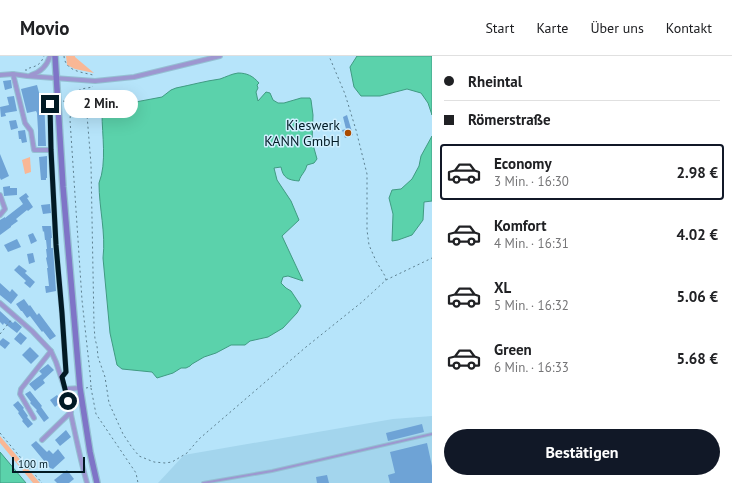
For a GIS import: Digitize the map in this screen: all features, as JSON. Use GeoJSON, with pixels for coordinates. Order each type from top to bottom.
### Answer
{"type":"FeatureCollection","features":[{"type":"Feature","properties":{"kind":"street"},"geometry":{"type":"LineString","coordinates":[[27,76],[43,69],[50,56]]}},
{"type":"Feature","properties":{"kind":"street"},"geometry":{"type":"LineString","coordinates":[[55,56],[63,187],[80,388],[90,452],[97,483]]}},
{"type":"Feature","properties":{"kind":"street"},"geometry":{"type":"LineString","coordinates":[[0,75],[13,74],[96,81],[134,77],[220,56]]}},
{"type":"Feature","properties":{"kind":"street"},"geometry":{"type":"LineString","coordinates":[[13,74],[25,123],[31,131],[34,150],[51,150]]}},
{"type":"Feature","properties":{"kind":"street"},"geometry":{"type":"LineString","coordinates":[[50,104],[56,245],[66,372],[62,377]]}},
{"type":"Feature","properties":{"kind":"street"},"geometry":{"type":"LineString","coordinates":[[0,195],[5,209],[0,215]]}},
{"type":"Feature","properties":{"kind":"street"},"geometry":{"type":"LineString","coordinates":[[0,303],[32,331],[51,351],[62,377],[71,412],[79,455],[87,483]]}},
{"type":"Feature","properties":{"kind":"street"},"geometry":{"type":"LineString","coordinates":[[34,418],[20,394],[21,389],[51,351]]}},
{"type":"Feature","properties":{"kind":"street"},"geometry":{"type":"LineString","coordinates":[[65,389],[80,388]]}},
{"type":"Feature","properties":{"kind":"street"},"geometry":{"type":"LineString","coordinates":[[42,440],[71,412]]}},
{"type":"Feature","properties":{"kind":"lane"},"geometry":{"type":"LineString","coordinates":[[203,483],[272,471],[432,434]]}},
{"type":"Feature","properties":{"kind":"path"},"geometry":{"type":"LineString","coordinates":[[27,76],[26,69],[38,65],[44,56]]}},
{"type":"Feature","properties":{"kind":"path"},"geometry":{"type":"LineString","coordinates":[[64,56],[64,60],[71,69],[93,75],[96,81],[92,87],[81,89],[75,93],[71,103],[70,120],[82,300],[91,388],[96,414],[136,473],[138,483]]}},
{"type":"Feature","properties":{"kind":"path"},"geometry":{"type":"LineString","coordinates":[[329,56],[345,94],[356,130],[367,174],[367,230],[370,245],[376,261],[386,280]]}},
{"type":"Feature","properties":{"kind":"path"},"geometry":{"type":"LineString","coordinates":[[71,103],[87,115],[91,164],[92,286],[95,339],[98,357],[105,377],[109,403],[123,434],[139,456],[154,462],[165,463],[172,462],[187,453],[199,439],[306,347],[362,302],[386,280],[432,258]]}},
{"type":"Feature","properties":{"kind":"path"},"geometry":{"type":"LineString","coordinates":[[0,334],[14,315]]}},
{"type":"Feature","properties":{"kind":"path"},"geometry":{"type":"LineString","coordinates":[[80,388],[91,388]]}},
{"type":"Feature","properties":{"kind":"path"},"geometry":{"type":"LineString","coordinates":[[0,432],[42,483]]}},
{"type":"Feature","properties":{"kind":"shaded area"},"geometry":{"type":"Polygon","coordinates":[[[66,56],[75,56],[94,73],[75,69],[67,65],[66,56]]]}},
{"type":"Feature","properties":{"kind":"shaded area"},"geometry":{"type":"Polygon","coordinates":[[[357,56],[432,56],[432,115],[428,103],[421,93],[407,89],[380,96],[361,96],[354,87],[350,67],[357,56]]]}},
{"type":"Feature","properties":{"kind":"shaded area"},"geometry":{"type":"Polygon","coordinates":[[[238,73],[250,75],[259,83],[257,85],[258,88],[256,92],[258,101],[266,92],[270,93],[273,100],[278,103],[284,103],[301,98],[310,98],[311,100],[313,115],[312,141],[317,159],[314,163],[307,165],[299,181],[287,178],[283,174],[281,167],[274,168],[277,180],[291,201],[299,220],[282,236],[303,281],[288,276],[283,277],[281,283],[291,291],[301,306],[297,313],[283,328],[268,337],[250,341],[245,345],[231,345],[173,373],[157,378],[152,372],[122,369],[117,365],[110,333],[103,258],[104,239],[99,183],[103,167],[104,149],[102,113],[104,108],[162,97],[176,88],[220,79],[238,73]]]}},
{"type":"Feature","properties":{"kind":"shaded area"},"geometry":{"type":"Polygon","coordinates":[[[432,136],[432,201],[424,202],[423,220],[412,235],[392,241],[393,214],[389,198],[392,190],[401,189],[412,179],[419,166],[421,156],[432,136]]]}},
{"type":"Feature","properties":{"kind":"shaded area"},"geometry":{"type":"Polygon","coordinates":[[[30,157],[31,172],[25,174],[22,160],[30,157]]]}},
{"type":"Feature","properties":{"kind":"shaded area"},"geometry":{"type":"Polygon","coordinates":[[[432,416],[432,483],[158,483],[184,455],[393,419],[432,416]]]}},
{"type":"Feature","properties":{"kind":"shaded area"},"geometry":{"type":"Polygon","coordinates":[[[0,436],[40,483],[33,483],[0,443],[0,436]]]}},
{"type":"Feature","properties":{"kind":"shaded area"},"geometry":{"type":"Polygon","coordinates":[[[0,452],[26,483],[0,483],[0,452]]]}},
{"type":"Feature","properties":{"kind":"building"},"geometry":{"type":"Polygon","coordinates":[[[11,80],[12,88],[5,90],[3,81],[11,80]]]}},
{"type":"Feature","properties":{"kind":"building"},"geometry":{"type":"Polygon","coordinates":[[[37,85],[41,100],[44,99],[46,146],[38,146],[37,113],[36,111],[27,113],[21,89],[37,85]]]}},
{"type":"Feature","properties":{"kind":"building"},"geometry":{"type":"Polygon","coordinates":[[[14,96],[17,111],[5,113],[6,116],[1,117],[0,107],[9,105],[7,97],[14,96]]]}},
{"type":"Feature","properties":{"kind":"building"},"geometry":{"type":"Polygon","coordinates":[[[347,115],[353,135],[345,138],[342,130],[346,129],[343,117],[347,115]]]}},
{"type":"Feature","properties":{"kind":"building"},"geometry":{"type":"Polygon","coordinates":[[[16,120],[18,128],[11,130],[9,121],[16,120]]]}},
{"type":"Feature","properties":{"kind":"building"},"geometry":{"type":"Polygon","coordinates":[[[25,130],[27,142],[22,143],[21,139],[19,139],[18,131],[25,130]]]}},
{"type":"Feature","properties":{"kind":"building"},"geometry":{"type":"Polygon","coordinates":[[[0,154],[9,176],[1,180],[0,178],[0,154]]]}},
{"type":"Feature","properties":{"kind":"building"},"geometry":{"type":"Polygon","coordinates":[[[47,156],[47,178],[46,180],[41,180],[39,157],[47,156]]]}},
{"type":"Feature","properties":{"kind":"building"},"geometry":{"type":"Polygon","coordinates":[[[10,186],[10,188],[17,188],[17,195],[4,196],[3,187],[10,186]]]}},
{"type":"Feature","properties":{"kind":"building"},"geometry":{"type":"Polygon","coordinates":[[[26,193],[29,197],[27,198],[33,207],[16,219],[18,221],[0,235],[0,220],[5,218],[23,204],[19,198],[26,193]]]}},
{"type":"Feature","properties":{"kind":"building"},"geometry":{"type":"Polygon","coordinates":[[[50,204],[51,213],[43,214],[41,205],[50,204]]]}},
{"type":"Feature","properties":{"kind":"building"},"geometry":{"type":"Polygon","coordinates":[[[42,226],[51,226],[51,248],[53,248],[56,291],[46,293],[45,286],[49,286],[46,258],[47,249],[42,226]]]}},
{"type":"Feature","properties":{"kind":"building"},"geometry":{"type":"Polygon","coordinates":[[[33,233],[37,241],[31,244],[28,235],[33,233]]]}},
{"type":"Feature","properties":{"kind":"building"},"geometry":{"type":"Polygon","coordinates":[[[17,239],[21,247],[8,252],[4,245],[17,239]]]}},
{"type":"Feature","properties":{"kind":"building"},"geometry":{"type":"Polygon","coordinates":[[[33,253],[35,262],[29,264],[27,254],[33,253]]]}},
{"type":"Feature","properties":{"kind":"building"},"geometry":{"type":"Polygon","coordinates":[[[19,265],[27,271],[25,273],[35,282],[30,288],[24,283],[26,281],[14,270],[19,265]]]}},
{"type":"Feature","properties":{"kind":"building"},"geometry":{"type":"Polygon","coordinates":[[[0,283],[10,292],[12,289],[18,295],[11,304],[0,295],[0,283]]]}},
{"type":"Feature","properties":{"kind":"building"},"geometry":{"type":"Polygon","coordinates":[[[24,299],[37,315],[39,313],[56,336],[50,340],[30,316],[27,318],[16,304],[24,299]]]}},
{"type":"Feature","properties":{"kind":"building"},"geometry":{"type":"Polygon","coordinates":[[[0,311],[13,323],[15,321],[22,327],[17,333],[4,323],[3,325],[0,322],[0,311]]]}},
{"type":"Feature","properties":{"kind":"building"},"geometry":{"type":"Polygon","coordinates":[[[20,332],[27,338],[21,345],[14,339],[20,332]]]}},
{"type":"Feature","properties":{"kind":"building"},"geometry":{"type":"Polygon","coordinates":[[[3,338],[10,343],[5,349],[0,345],[0,341],[3,338]]]}},
{"type":"Feature","properties":{"kind":"building"},"geometry":{"type":"Polygon","coordinates":[[[30,347],[39,356],[31,364],[22,355],[30,347]]]}},
{"type":"Feature","properties":{"kind":"building"},"geometry":{"type":"Polygon","coordinates":[[[48,364],[54,370],[43,380],[45,383],[35,391],[29,384],[42,374],[39,371],[48,364]]]}},
{"type":"Feature","properties":{"kind":"building"},"geometry":{"type":"Polygon","coordinates":[[[30,391],[49,418],[44,422],[25,394],[30,391]]]}},
{"type":"Feature","properties":{"kind":"building"},"geometry":{"type":"Polygon","coordinates":[[[57,395],[62,401],[55,407],[50,400],[57,395]]]}},
{"type":"Feature","properties":{"kind":"building"},"geometry":{"type":"Polygon","coordinates":[[[18,401],[24,408],[23,409],[28,416],[27,417],[33,424],[28,428],[22,421],[23,420],[18,413],[19,412],[13,405],[18,401]]]}},
{"type":"Feature","properties":{"kind":"building"},"geometry":{"type":"Polygon","coordinates":[[[422,424],[424,432],[388,441],[386,433],[422,424]]]}},
{"type":"Feature","properties":{"kind":"building"},"geometry":{"type":"Polygon","coordinates":[[[66,430],[71,437],[60,446],[55,440],[66,430]]]}},
{"type":"Feature","properties":{"kind":"building"},"geometry":{"type":"Polygon","coordinates":[[[36,441],[47,452],[49,450],[53,454],[58,449],[65,458],[53,469],[50,468],[31,445],[36,441]]]}},
{"type":"Feature","properties":{"kind":"building"},"geometry":{"type":"Polygon","coordinates":[[[427,443],[432,466],[432,483],[390,483],[388,475],[395,473],[390,452],[427,443]]]}},
{"type":"Feature","properties":{"kind":"building"},"geometry":{"type":"Polygon","coordinates":[[[67,470],[74,479],[69,483],[57,483],[54,480],[67,470]]]}},
{"type":"Feature","properties":{"kind":"building"},"geometry":{"type":"Polygon","coordinates":[[[327,475],[329,483],[317,483],[316,477],[327,475]]]}},
{"type":"Feature","properties":{"kind":"place","name":"Kieswerk KANN GmbH"},"geometry":{"type":"Point","coordinates":[348,133]}},
{"type":"Feature","properties":{"kind":"route"},"geometry":{"type":"LineString","coordinates":[[50,104],[56,245],[66,372],[62,377],[68,401]]}}]}
